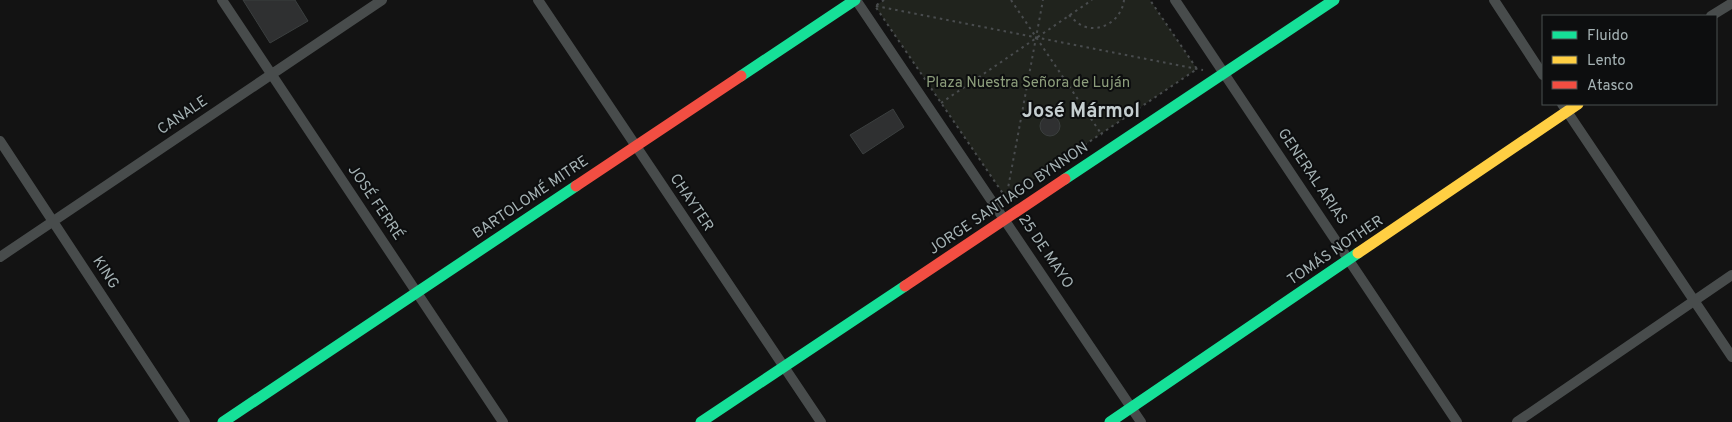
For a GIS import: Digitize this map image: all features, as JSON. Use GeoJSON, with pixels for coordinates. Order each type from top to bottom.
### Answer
{"type":"FeatureCollection","features":[{"type":"Feature","properties":{"kind":"street","name":"JOSÉ FERRÉ"},"geometry":{"type":"LineString","coordinates":[[222,0],[503,422]]}},
{"type":"Feature","properties":{"kind":"street","name":"CANALE"},"geometry":{"type":"LineString","coordinates":[[0,256],[382,0]]}},
{"type":"Feature","properties":{"kind":"street","name":"CHAYTER"},"geometry":{"type":"LineString","coordinates":[[538,0],[821,422]]}},
{"type":"Feature","properties":{"kind":"street","name":"BARTOLOMÉ MITRE"},"geometry":{"type":"LineString","coordinates":[[223,422],[856,0]]}},
{"type":"Feature","properties":{"kind":"street","name":"25 DE MAYO"},"geometry":{"type":"LineString","coordinates":[[856,0],[1141,422]]}},
{"type":"Feature","properties":{"kind":"street","name":"GENERAL ARIAS"},"geometry":{"type":"LineString","coordinates":[[1175,0],[1457,422]]}},
{"type":"Feature","properties":{"kind":"street","name":"JORGE SANTIAGO BYNNON"},"geometry":{"type":"LineString","coordinates":[[701,422],[1334,0]]}},
{"type":"Feature","properties":{"kind":"street"},"geometry":{"type":"LineString","coordinates":[[1494,0],[1542,72]]}},
{"type":"Feature","properties":{"kind":"street"},"geometry":{"type":"LineString","coordinates":[[1713,15],[1732,3]]}},
{"type":"Feature","properties":{"kind":"street"},"geometry":{"type":"LineString","coordinates":[[1565,107],[1732,357]]}},
{"type":"Feature","properties":{"kind":"street","name":"TOMÁS NOTHER"},"geometry":{"type":"LineString","coordinates":[[1110,422],[1350,260],[1565,107]]}},
{"type":"Feature","properties":{"kind":"street","name":"KING"},"geometry":{"type":"LineString","coordinates":[[0,141],[185,422]]}},
{"type":"Feature","properties":{"kind":"street"},"geometry":{"type":"LineString","coordinates":[[1517,422],[1732,276]]}},
{"type":"Feature","properties":{"kind":"path"},"geometry":{"type":"LineString","coordinates":[[875,6],[884,0]]}},
{"type":"Feature","properties":{"kind":"path"},"geometry":{"type":"LineString","coordinates":[[1011,0],[1112,149]]}},
{"type":"Feature","properties":{"kind":"path"},"geometry":{"type":"LineString","coordinates":[[1005,220],[1006,198],[1043,0]]}},
{"type":"Feature","properties":{"kind":"path"},"geometry":{"type":"LineString","coordinates":[[930,109],[1092,0]]}},
{"type":"Feature","properties":{"kind":"path"},"geometry":{"type":"LineString","coordinates":[[1069,15],[1077,23],[1086,27],[1096,28],[1105,26],[1120,14],[1124,0]]}},
{"type":"Feature","properties":{"kind":"path"},"geometry":{"type":"LineString","coordinates":[[1150,0],[1197,70]]}},
{"type":"Feature","properties":{"kind":"path"},"geometry":{"type":"LineString","coordinates":[[875,6],[1197,70],[1224,73]]}},
{"type":"Feature","properties":{"kind":"path"},"geometry":{"type":"LineString","coordinates":[[875,6],[1006,198]]}},
{"type":"Feature","properties":{"kind":"path"},"geometry":{"type":"LineString","coordinates":[[1006,198],[1197,70]]}},
{"type":"Feature","properties":{"kind":"green space","name":"Plaza Nuestra Señora de Luján"},"geometry":{"type":"Polygon","coordinates":[[[884,0],[1150,0],[1197,69],[1006,198],[875,6],[884,0]]]}},
{"type":"Feature","properties":{"kind":"building"},"geometry":{"type":"Polygon","coordinates":[[[243,0],[295,0],[308,21],[270,43],[243,0]]]}},
{"type":"Feature","properties":{"kind":"building"},"geometry":{"type":"Polygon","coordinates":[[[893,109],[904,127],[863,154],[850,135],[893,109]]]}},
{"type":"Feature","properties":{"kind":"building"},"geometry":{"type":"Polygon","coordinates":[[[1050,116],[1057,119],[1060,126],[1057,133],[1050,136],[1043,133],[1040,126],[1043,119],[1050,116]]]}},
{"type":"Feature","properties":{"kind":"traffic: fast"},"geometry":{"type":"LineString","coordinates":[[741,76],[855,0]]}},
{"type":"Feature","properties":{"kind":"traffic: fast"},"geometry":{"type":"LineString","coordinates":[[1065,179],[1334,0]]}},
{"type":"Feature","properties":{"kind":"traffic: fast"},"geometry":{"type":"LineString","coordinates":[[223,422],[576,186]]}},
{"type":"Feature","properties":{"kind":"traffic: fast"},"geometry":{"type":"LineString","coordinates":[[1110,422],[1358,253]]}},
{"type":"Feature","properties":{"kind":"traffic: fast"},"geometry":{"type":"LineString","coordinates":[[701,422],[905,286]]}},
{"type":"Feature","properties":{"kind":"traffic: slow"},"geometry":{"type":"LineString","coordinates":[[1358,253],[1577,105]]}},
{"type":"Feature","properties":{"kind":"traffic: jam"},"geometry":{"type":"LineString","coordinates":[[576,186],[741,76]]}},
{"type":"Feature","properties":{"kind":"traffic: jam"},"geometry":{"type":"LineString","coordinates":[[905,286],[1065,179]]}},
{"type":"Feature","properties":{"kind":"district","name":"José Mármol"},"geometry":{"type":"Point","coordinates":[1081,112]}}]}
